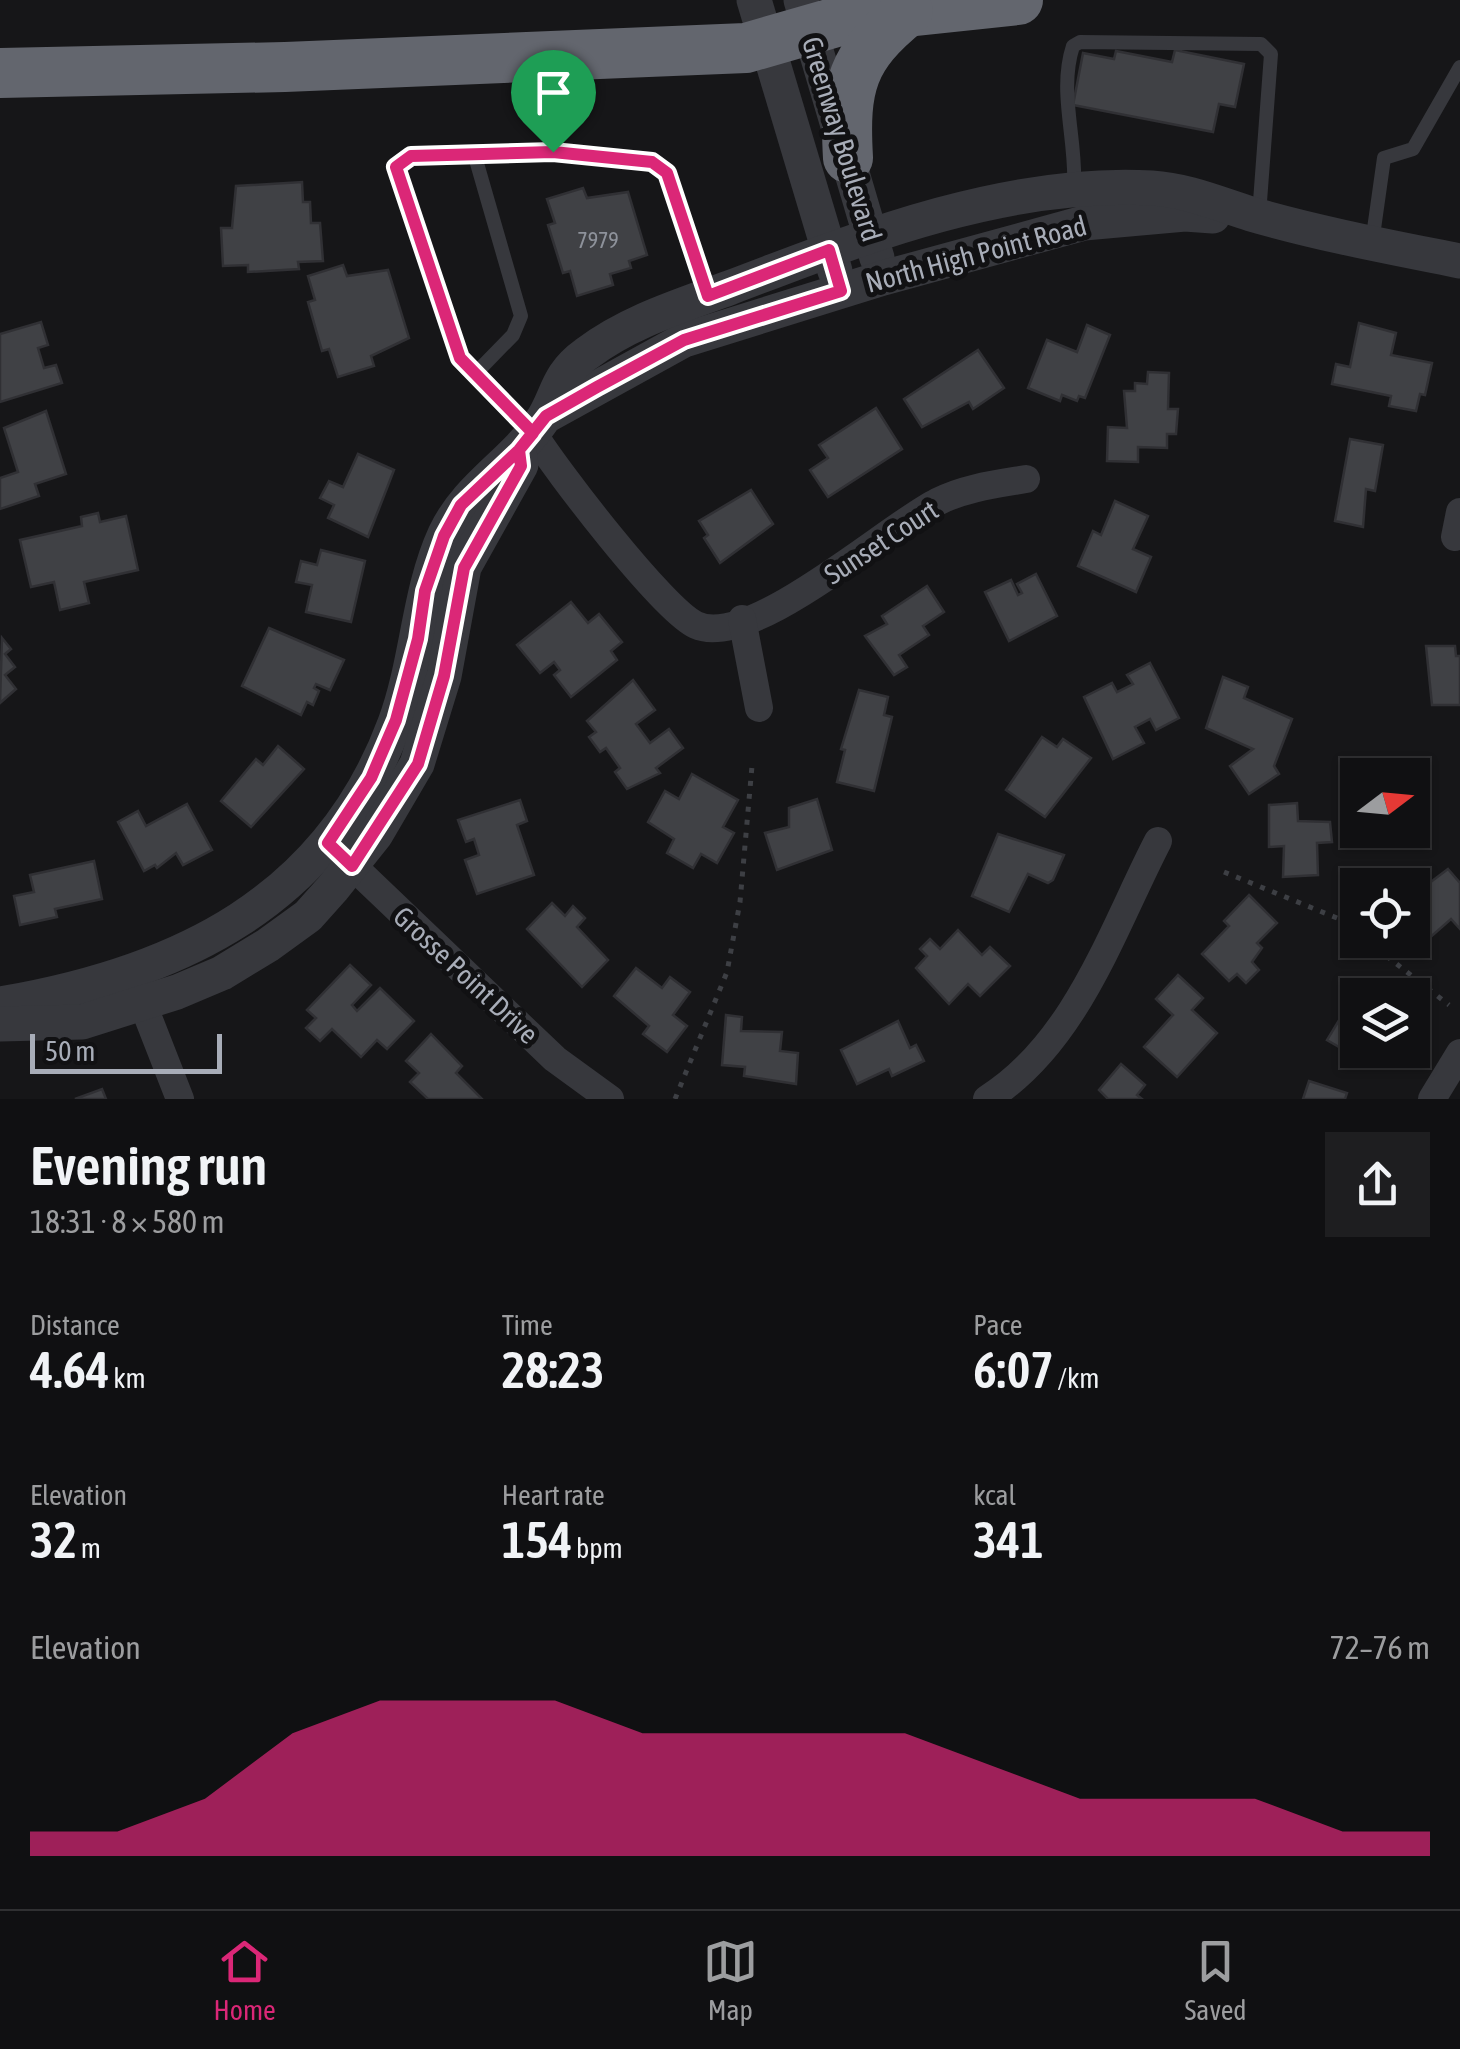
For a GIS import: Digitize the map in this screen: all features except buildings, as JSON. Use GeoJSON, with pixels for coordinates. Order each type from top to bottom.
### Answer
{"type":"FeatureCollection","features":[{"type":"Feature","properties":{"kind":"highway"},"geometry":{"type":"LineString","coordinates":[[0,73],[286,67],[1018,0]]}},
{"type":"Feature","properties":{"kind":"highway"},"geometry":{"type":"LineString","coordinates":[[848,158],[847,103],[858,64],[871,42],[908,11]]}},
{"type":"Feature","properties":{"kind":"street","name":"Greenway Boulevard"},"geometry":{"type":"LineString","coordinates":[[783,19],[848,158],[883,278]]}},
{"type":"Feature","properties":{"kind":"street","name":"Greenway Boulevard"},"geometry":{"type":"LineString","coordinates":[[783,19],[829,250],[841,291]]}},
{"type":"Feature","properties":{"kind":"street","name":"North High Point Road"},"geometry":{"type":"LineString","coordinates":[[532,433],[560,380],[582,356],[648,319],[829,250],[978,206],[1074,192],[1158,188],[1372,244],[1460,261]]}},
{"type":"Feature","properties":{"kind":"street","name":"North High Point Road"},"geometry":{"type":"LineString","coordinates":[[0,1024],[82,1022],[340,855],[396,720],[418,639],[425,591],[444,536],[461,505],[532,433],[684,340],[883,278],[1094,222],[1256,215]]}},
{"type":"Feature","properties":{"kind":"street","name":"Sunset Court"},"geometry":{"type":"LineString","coordinates":[[532,433],[558,474],[694,624],[727,624],[793,600],[937,502],[1026,479]]}},
{"type":"Feature","properties":{"kind":"street"},"geometry":{"type":"LineString","coordinates":[[742,619],[758,708]]}},
{"type":"Feature","properties":{"kind":"street"},"geometry":{"type":"LineString","coordinates":[[988,1099],[1025,1072],[1059,1032],[1158,841]]}},
{"type":"Feature","properties":{"kind":"street","name":"Grosse Point Drive"},"geometry":{"type":"LineString","coordinates":[[340,855],[555,1059],[610,1099]]}},
{"type":"Feature","properties":{"kind":"street","name":"North High Point Road"},"geometry":{"type":"LineString","coordinates":[[0,1004],[137,988]]}},
{"type":"Feature","properties":{"kind":"street"},"geometry":{"type":"LineString","coordinates":[[137,988],[180,1099]]}},
{"type":"Feature","properties":{"kind":"street"},"geometry":{"type":"LineString","coordinates":[[1432,1099],[1460,1053]]}},
{"type":"Feature","properties":{"kind":"lane"},"geometry":{"type":"LineString","coordinates":[[1074,192],[1076,158],[1067,99],[1068,63],[1073,46],[1080,42],[1260,44],[1271,54],[1256,215]]}},
{"type":"Feature","properties":{"kind":"lane"},"geometry":{"type":"LineString","coordinates":[[1372,244],[1384,158],[1413,149],[1460,67]]}},
{"type":"Feature","properties":{"kind":"lane"},"geometry":{"type":"LineString","coordinates":[[532,433],[460,358],[396,167],[411,156],[474,153],[553,152],[652,162],[667,173],[708,296]]}},
{"type":"Feature","properties":{"kind":"lane"},"geometry":{"type":"LineString","coordinates":[[474,153],[521,316],[513,335],[474,375]]}},
{"type":"Feature","properties":{"kind":"path"},"geometry":{"type":"LineString","coordinates":[[675,1099],[727,972],[740,902],[752,766]]}},
{"type":"Feature","properties":{"kind":"path"},"geometry":{"type":"LineString","coordinates":[[1224,872],[1340,920]]}},
{"type":"Feature","properties":{"kind":"path"},"geometry":{"type":"LineString","coordinates":[[1389,958],[1449,1005]]}},
{"type":"Feature","properties":{"kind":"route"},"geometry":{"type":"LineString","coordinates":[[553,152],[411,156],[396,167],[460,358],[533,433],[519,450],[521,466],[464,568],[444,676],[418,764],[352,866],[328,843],[371,778],[396,720],[418,639],[425,591],[444,536],[461,505],[496,467],[519,450],[533,433],[546,416],[597,387],[684,340],[841,291],[829,250],[708,296],[667,173],[652,162],[553,152]]}}]}
